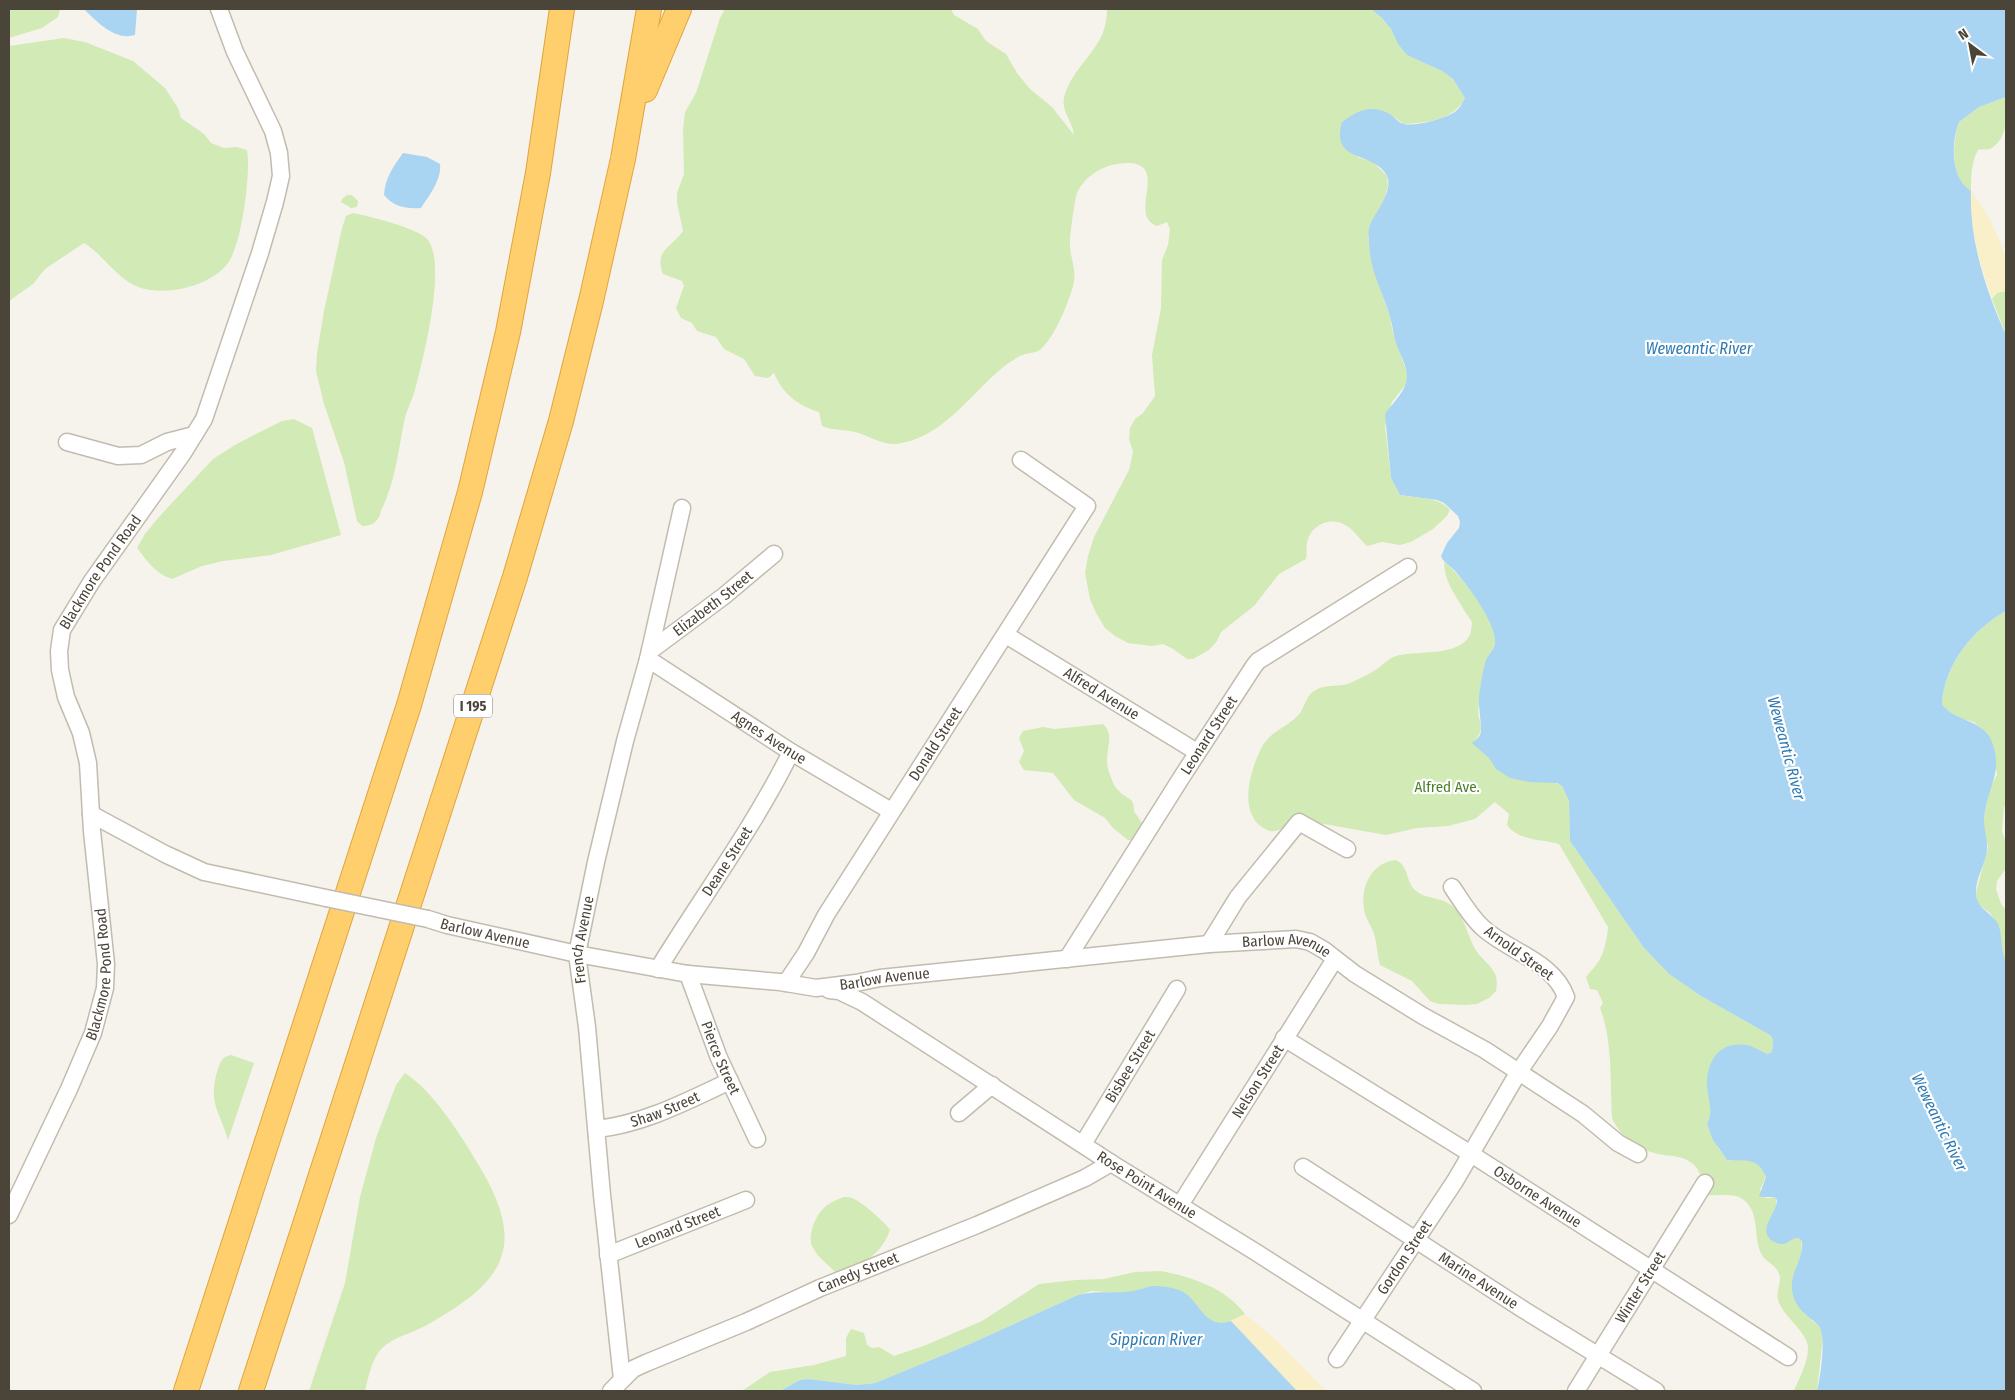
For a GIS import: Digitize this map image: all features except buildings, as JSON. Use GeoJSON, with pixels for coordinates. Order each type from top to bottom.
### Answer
{"type":"FeatureCollection","features":[{"type":"Feature","properties":{"kind":"highway"},"geometry":{"type":"LineString","coordinates":[[186,1391],[409,706],[470,492],[508,332],[538,173],[562,9]]}},
{"type":"Feature","properties":{"kind":"highway","name":"I 195"},"geometry":{"type":"LineString","coordinates":[[251,1391],[515,577],[563,412],[592,301],[628,133],[649,9]]}},
{"type":"Feature","properties":{"kind":"highway"},"geometry":{"type":"LineString","coordinates":[[628,133],[679,9]]}},
{"type":"Feature","properties":{"kind":"street","name":"Blackmore Pond Road"},"geometry":{"type":"LineString","coordinates":[[9,1215],[73,1081],[93,1033],[102,1002],[106,964],[91,814],[88,763],[82,733],[66,697],[60,670],[59,650],[62,630],[92,581],[204,419],[236,318],[265,236],[281,176],[280,159],[273,130],[235,52],[219,9]]}},
{"type":"Feature","properties":{"kind":"street"},"geometry":{"type":"LineString","coordinates":[[67,442],[118,456],[141,455],[167,442],[194,435]]}},
{"type":"Feature","properties":{"kind":"street","name":"Donald Street"},"geometry":{"type":"LineString","coordinates":[[786,983],[891,811],[965,695],[1006,635],[1086,506],[1021,460]]}},
{"type":"Feature","properties":{"kind":"street","name":"French Avenue"},"geometry":{"type":"LineString","coordinates":[[622,1379],[608,1255],[587,1027],[577,954],[596,862],[625,741],[649,655],[682,508]]}},
{"type":"Feature","properties":{"kind":"street","name":"Elizabeth Street"},"geometry":{"type":"LineString","coordinates":[[649,655],[774,554]]}},
{"type":"Feature","properties":{"kind":"street","name":"Leonard Street"},"geometry":{"type":"LineString","coordinates":[[1067,959],[1197,752],[1247,674],[1258,661],[1408,567]]}},
{"type":"Feature","properties":{"kind":"street","name":"Alfred Avenue"},"geometry":{"type":"LineString","coordinates":[[1006,635],[1197,752]]}},
{"type":"Feature","properties":{"kind":"street","name":"Agnes Avenue"},"geometry":{"type":"LineString","coordinates":[[649,655],[791,752],[891,811]]}},
{"type":"Feature","properties":{"kind":"street","name":"Deane Street"},"geometry":{"type":"LineString","coordinates":[[658,969],[762,807],[791,752]]}},
{"type":"Feature","properties":{"kind":"street","name":"Barlow Avenue"},"geometry":{"type":"LineString","coordinates":[[91,814],[165,854],[204,872],[428,919],[577,954],[688,974],[786,983],[816,988],[880,978],[1209,944],[1280,939],[1296,939],[1310,942],[1356,974],[1423,1016],[1485,1050],[1583,1114],[1618,1143],[1638,1154]]}},
{"type":"Feature","properties":{"kind":"street"},"geometry":{"type":"LineString","coordinates":[[1209,944],[1238,896],[1298,822],[1347,849]]}},
{"type":"Feature","properties":{"kind":"street","name":"Arnold Street"},"geometry":{"type":"LineString","coordinates":[[1452,887],[1482,928],[1551,973],[1562,985],[1566,997]]}},
{"type":"Feature","properties":{"kind":"street","name":"Nelson Street"},"geometry":{"type":"LineString","coordinates":[[1180,1205],[1335,959]]}},
{"type":"Feature","properties":{"kind":"street","name":"Pierce Street"},"geometry":{"type":"LineString","coordinates":[[688,974],[719,1058],[757,1139]]}},
{"type":"Feature","properties":{"kind":"street","name":"Rose Point Avenue"},"geometry":{"type":"LineString","coordinates":[[816,988],[840,992],[862,1002],[1111,1163],[1364,1320],[1473,1391]]}},
{"type":"Feature","properties":{"kind":"street","name":"Bisbee Street"},"geometry":{"type":"LineString","coordinates":[[1083,1144],[1177,989]]}},
{"type":"Feature","properties":{"kind":"street","name":"Gordon Street"},"geometry":{"type":"LineString","coordinates":[[1338,1359],[1471,1154],[1518,1072],[1550,1026],[1566,997]]}},
{"type":"Feature","properties":{"kind":"street","name":"Osborne Avenue"},"geometry":{"type":"LineString","coordinates":[[1284,1038],[1471,1154],[1788,1357]]}},
{"type":"Feature","properties":{"kind":"street","name":"Shaw Street"},"geometry":{"type":"LineString","coordinates":[[597,1129],[648,1117],[730,1081]]}},
{"type":"Feature","properties":{"kind":"street"},"geometry":{"type":"LineString","coordinates":[[959,1113],[992,1085]]}},
{"type":"Feature","properties":{"kind":"street","name":"Canedy Street"},"geometry":{"type":"LineString","coordinates":[[611,1391],[633,1370],[646,1363],[746,1322],[820,1288],[1085,1178],[1111,1163]]}},
{"type":"Feature","properties":{"kind":"street","name":"Marine Avenue"},"geometry":{"type":"LineString","coordinates":[[1303,1167],[1524,1310],[1656,1391]]}},
{"type":"Feature","properties":{"kind":"street","name":"Winter Street"},"geometry":{"type":"LineString","coordinates":[[1576,1391],[1705,1183]]}},
{"type":"Feature","properties":{"kind":"street","name":"Leonard Street"},"geometry":{"type":"LineString","coordinates":[[608,1255],[746,1200]]}},
{"type":"Feature","properties":{"kind":"green space"},"geometry":{"type":"Polygon","coordinates":[[[9,9],[60,9],[58,17],[42,28],[9,38],[9,9]]]}},
{"type":"Feature","properties":{"kind":"green space"},"geometry":{"type":"Polygon","coordinates":[[[725,9],[951,9],[954,15],[978,29],[986,41],[1006,54],[1017,73],[1030,89],[1052,107],[1074,135],[1064,107],[1064,98],[1070,82],[1102,35],[1107,9],[1371,9],[1391,29],[1398,44],[1407,55],[1442,71],[1453,79],[1465,98],[1447,116],[1421,123],[1404,124],[1388,113],[1357,157],[1373,162],[1387,176],[1388,186],[1384,200],[1370,227],[1368,238],[1376,277],[1407,373],[1407,383],[1392,402],[1385,426],[1391,478],[1400,495],[1440,502],[1450,510],[1447,516],[1433,529],[1411,542],[1400,545],[1382,542],[1367,546],[1350,528],[1341,523],[1334,521],[1322,524],[1312,531],[1309,537],[1306,559],[1279,574],[1254,606],[1221,632],[1217,641],[1209,650],[1193,659],[1187,659],[1163,644],[1152,646],[1128,643],[1115,636],[1105,628],[1096,613],[1090,599],[1085,573],[1094,537],[1129,470],[1133,452],[1129,439],[1130,428],[1135,419],[1143,413],[1155,396],[1152,355],[1161,308],[1162,260],[1168,245],[1170,229],[1167,222],[1157,226],[1149,220],[1146,212],[1148,181],[1146,173],[1141,166],[1130,163],[1114,164],[1092,174],[1081,186],[1076,196],[1070,235],[1074,283],[1056,328],[1048,341],[1040,349],[1010,362],[947,420],[918,438],[902,443],[890,444],[859,433],[822,426],[819,412],[797,402],[786,393],[774,373],[768,378],[755,376],[744,359],[724,349],[716,337],[697,331],[692,323],[681,318],[676,308],[684,286],[682,281],[663,274],[661,266],[662,254],[683,231],[677,203],[677,193],[684,174],[683,129],[685,112],[696,93],[720,18],[725,9]]]}},
{"type":"Feature","properties":{"kind":"green space"},"geometry":{"type":"Polygon","coordinates":[[[64,38],[85,42],[133,61],[165,88],[178,108],[181,118],[204,134],[211,143],[224,148],[236,147],[247,150],[248,175],[237,241],[228,263],[211,278],[176,290],[164,291],[141,288],[125,280],[84,243],[45,269],[33,284],[9,301],[9,46],[64,38]]]}},
{"type":"Feature","properties":{"kind":"green space"},"geometry":{"type":"Polygon","coordinates":[[[2006,97],[2006,118],[2001,139],[1990,149],[1978,150],[1971,175],[1971,191],[1959,178],[1954,160],[1955,140],[1959,122],[1979,107],[2006,97]]]}},
{"type":"Feature","properties":{"kind":"green space"},"geometry":{"type":"Polygon","coordinates":[[[347,195],[352,195],[358,201],[357,207],[351,208],[341,202],[347,195]]]}},
{"type":"Feature","properties":{"kind":"green space"},"geometry":{"type":"Polygon","coordinates":[[[353,213],[393,223],[423,236],[428,240],[433,253],[435,270],[432,313],[428,336],[415,390],[405,418],[393,478],[378,519],[372,524],[364,526],[357,521],[344,462],[324,404],[316,371],[324,311],[342,228],[346,216],[353,213]]]}},
{"type":"Feature","properties":{"kind":"green space"},"geometry":{"type":"Polygon","coordinates":[[[2006,291],[2006,335],[1992,299],[1997,293],[2006,291]]]}},
{"type":"Feature","properties":{"kind":"green space"},"geometry":{"type":"Polygon","coordinates":[[[294,419],[312,428],[341,535],[271,555],[223,561],[202,566],[172,579],[161,574],[144,558],[137,548],[145,534],[213,459],[235,445],[282,421],[294,419]]]}},
{"type":"Feature","properties":{"kind":"green space","name":"Alfred Ave."},"geometry":{"type":"Polygon","coordinates":[[[1444,562],[1476,598],[1490,621],[1494,632],[1495,644],[1485,664],[1481,687],[1478,710],[1481,728],[1478,737],[1473,743],[1562,786],[1569,801],[1570,841],[1644,948],[1669,974],[1701,996],[1770,1035],[1773,1039],[1772,1052],[1767,1054],[1744,1045],[1707,1088],[1712,1113],[1707,1125],[1718,1148],[1727,1160],[1750,1160],[1758,1164],[1766,1176],[1760,1190],[1765,1198],[1776,1198],[1776,1207],[1788,1242],[1795,1238],[1802,1241],[1801,1254],[1793,1278],[1812,1321],[1821,1327],[1823,1337],[1817,1391],[1794,1391],[1807,1359],[1807,1342],[1778,1300],[1779,1273],[1760,1251],[1754,1218],[1749,1206],[1737,1196],[1709,1195],[1704,1188],[1699,1172],[1693,1164],[1683,1158],[1647,1151],[1627,1138],[1616,1126],[1612,1118],[1609,1048],[1600,1008],[1603,1003],[1597,990],[1590,989],[1586,977],[1601,957],[1608,927],[1559,844],[1531,839],[1518,834],[1507,825],[1509,814],[1495,802],[1475,819],[1448,826],[1417,828],[1386,835],[1324,824],[1290,821],[1280,830],[1270,831],[1257,823],[1251,814],[1248,791],[1258,755],[1266,740],[1296,718],[1311,693],[1323,687],[1350,683],[1374,671],[1396,656],[1450,649],[1467,640],[1472,623],[1451,587],[1444,569],[1444,562]]]}},
{"type":"Feature","properties":{"kind":"green space"},"geometry":{"type":"Polygon","coordinates":[[[2006,611],[2006,805],[2004,807],[2002,831],[2006,843],[2006,868],[1997,881],[1996,889],[2001,904],[2006,910],[2006,961],[2003,956],[1998,925],[1990,913],[1978,904],[1976,893],[1988,847],[1983,829],[1985,812],[1989,791],[1997,774],[1986,732],[1974,722],[1962,719],[1947,710],[1942,704],[1948,676],[1962,650],[1982,628],[2006,611]]]}},
{"type":"Feature","properties":{"kind":"green space"},"geometry":{"type":"Polygon","coordinates":[[[1103,724],[1109,734],[1107,765],[1112,781],[1120,792],[1133,803],[1134,812],[1142,824],[1142,829],[1134,841],[1128,840],[1113,828],[1105,818],[1074,800],[1053,773],[1024,770],[1019,762],[1024,751],[1019,738],[1023,731],[1043,727],[1055,729],[1103,724]]]}},
{"type":"Feature","properties":{"kind":"green space"},"geometry":{"type":"Polygon","coordinates":[[[1396,860],[1406,871],[1410,883],[1416,891],[1447,902],[1460,915],[1477,952],[1490,966],[1496,976],[1496,991],[1489,998],[1477,1004],[1439,1004],[1430,1001],[1412,981],[1380,965],[1374,935],[1366,917],[1363,898],[1372,873],[1386,862],[1396,860]]]}},
{"type":"Feature","properties":{"kind":"green space"},"geometry":{"type":"Polygon","coordinates":[[[231,1055],[254,1063],[228,1140],[216,1107],[214,1092],[220,1063],[225,1057],[231,1055]]]}},
{"type":"Feature","properties":{"kind":"green space"},"geometry":{"type":"Polygon","coordinates":[[[405,1073],[426,1091],[446,1114],[494,1193],[502,1219],[504,1241],[500,1260],[490,1278],[474,1294],[425,1326],[396,1339],[381,1349],[373,1363],[365,1391],[309,1391],[345,1283],[360,1197],[376,1138],[396,1085],[405,1073]]]}},
{"type":"Feature","properties":{"kind":"green space"},"geometry":{"type":"Polygon","coordinates":[[[844,1197],[861,1203],[890,1230],[881,1247],[869,1258],[837,1274],[815,1252],[811,1243],[811,1232],[822,1210],[830,1203],[844,1197]]]}},
{"type":"Feature","properties":{"kind":"green space"},"geometry":{"type":"Polygon","coordinates":[[[1160,1271],[1183,1276],[1218,1290],[1245,1314],[1224,1324],[1216,1323],[1210,1320],[1184,1293],[1151,1286],[1122,1293],[1092,1291],[1078,1295],[963,1347],[875,1383],[857,1385],[808,1379],[800,1380],[780,1391],[742,1391],[770,1372],[814,1365],[846,1356],[846,1338],[851,1329],[864,1333],[867,1345],[872,1348],[879,1347],[894,1356],[926,1345],[982,1321],[1039,1284],[1104,1279],[1135,1272],[1160,1271]]]}},
{"type":"Feature","properties":{"kind":"sand"},"geometry":{"type":"Polygon","coordinates":[[[1971,191],[1993,226],[2006,264],[2006,291],[1997,293],[1992,299],[1974,232],[1971,191]]]}},
{"type":"Feature","properties":{"kind":"sand"},"geometry":{"type":"Polygon","coordinates":[[[1245,1314],[1274,1338],[1326,1391],[1297,1391],[1231,1321],[1245,1314]]]}},
{"type":"Feature","properties":{"kind":"water"},"geometry":{"type":"Polygon","coordinates":[[[84,9],[137,9],[135,35],[128,36],[114,33],[101,25],[84,9]]]}},
{"type":"Feature","properties":{"kind":"water","name":"Weweantic River"},"geometry":{"type":"Polygon","coordinates":[[[1371,9],[2006,9],[2006,97],[1979,107],[1959,122],[1956,130],[1954,160],[1959,178],[1971,191],[1973,228],[1980,265],[2006,335],[2006,611],[1982,628],[1962,650],[1948,676],[1942,704],[1947,710],[1976,725],[1988,735],[1992,742],[1996,761],[1996,770],[1984,817],[1987,853],[1976,888],[1976,895],[1980,905],[1998,924],[2006,961],[2006,1391],[1817,1391],[1822,1357],[1821,1331],[1819,1326],[1799,1307],[1792,1290],[1793,1277],[1801,1253],[1802,1241],[1796,1238],[1781,1244],[1773,1242],[1769,1238],[1766,1229],[1777,1201],[1774,1197],[1759,1196],[1766,1177],[1754,1162],[1727,1160],[1713,1140],[1707,1124],[1710,1110],[1707,1078],[1716,1055],[1728,1046],[1736,1045],[1754,1047],[1767,1054],[1772,1052],[1773,1039],[1770,1035],[1701,996],[1669,974],[1644,948],[1570,841],[1569,801],[1562,786],[1557,783],[1530,782],[1510,778],[1496,769],[1489,758],[1472,743],[1479,737],[1481,732],[1479,697],[1487,658],[1493,650],[1495,643],[1494,635],[1486,615],[1473,594],[1460,576],[1441,556],[1447,543],[1459,528],[1458,516],[1444,503],[1437,500],[1400,495],[1391,478],[1385,414],[1400,395],[1406,383],[1407,373],[1396,343],[1388,309],[1373,269],[1368,235],[1370,225],[1386,194],[1388,182],[1387,176],[1381,168],[1373,162],[1348,151],[1342,144],[1340,135],[1342,122],[1364,110],[1382,110],[1398,121],[1409,125],[1431,121],[1452,114],[1459,108],[1465,98],[1453,79],[1442,71],[1407,55],[1398,44],[1391,29],[1371,9]]]}},
{"type":"Feature","properties":{"kind":"water"},"geometry":{"type":"Polygon","coordinates":[[[403,153],[427,157],[440,164],[437,181],[421,208],[401,206],[392,202],[384,195],[388,178],[403,153]]]}},
{"type":"Feature","properties":{"kind":"water","name":"Sippican River"},"geometry":{"type":"Polygon","coordinates":[[[1151,1286],[1177,1289],[1191,1298],[1210,1319],[1223,1323],[1231,1321],[1297,1391],[780,1391],[800,1380],[808,1379],[857,1385],[875,1383],[963,1347],[1078,1295],[1130,1291],[1151,1286]]]}}]}
